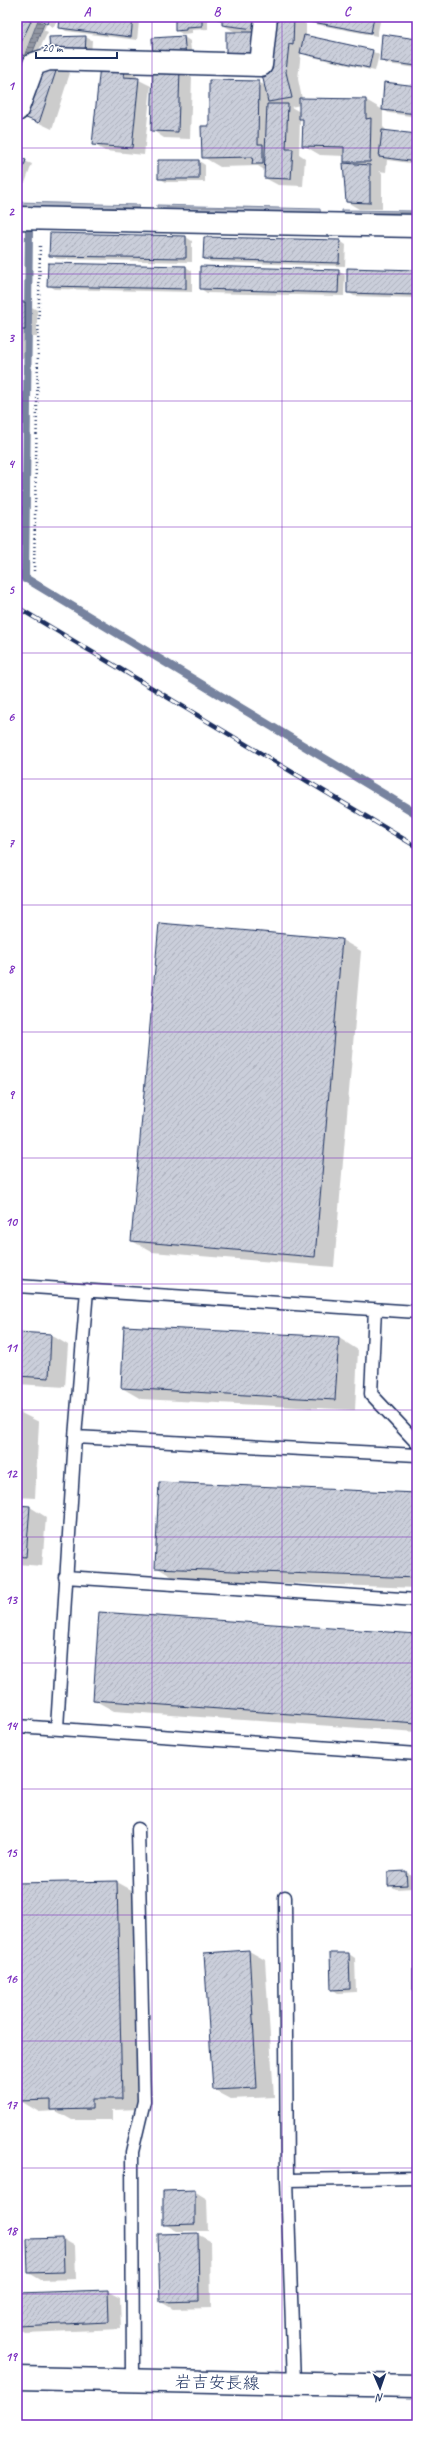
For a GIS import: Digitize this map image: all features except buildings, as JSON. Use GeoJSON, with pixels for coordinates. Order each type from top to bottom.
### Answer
{"type":"FeatureCollection","features":[{"type":"Feature","properties":{"kind":"street"},"geometry":{"type":"LineString","coordinates":[[19,98],[34,64],[49,58],[261,65],[266,17]]}},
{"type":"Feature","properties":{"kind":"street"},"geometry":{"type":"LineString","coordinates":[[17,218],[417,226]]}},
{"type":"Feature","properties":{"kind":"street","name":"岩吉安長線"},"geometry":{"type":"LineString","coordinates":[[17,2378],[417,2386]]}},
{"type":"Feature","properties":{"kind":"lane"},"geometry":{"type":"LineString","coordinates":[[17,1286],[417,1312]]}},
{"type":"Feature","properties":{"kind":"lane"},"geometry":{"type":"LineString","coordinates":[[57,1728],[75,1436],[87,1290]]}},
{"type":"Feature","properties":{"kind":"lane"},"geometry":{"type":"LineString","coordinates":[[375,1309],[371,1394],[417,1443]]}},
{"type":"Feature","properties":{"kind":"lane"},"geometry":{"type":"LineString","coordinates":[[75,1436],[417,1455]]}},
{"type":"Feature","properties":{"kind":"lane"},"geometry":{"type":"LineString","coordinates":[[66,1577],[417,1600]]}},
{"type":"Feature","properties":{"kind":"lane"},"geometry":{"type":"LineString","coordinates":[[17,1726],[417,1754]]}},
{"type":"Feature","properties":{"kind":"lane"},"geometry":{"type":"LineString","coordinates":[[133,2380],[132,2152],[144,2101],[138,1829]]}},
{"type":"Feature","properties":{"kind":"lane"},"geometry":{"type":"LineString","coordinates":[[285,1897],[287,2180],[294,2383]]}},
{"type":"Feature","properties":{"kind":"lane"},"geometry":{"type":"LineString","coordinates":[[287,2180],[417,2178]]}},
{"type":"Feature","properties":{"kind":"path"},"geometry":{"type":"LineString","coordinates":[[34,571],[40,218]]}},
{"type":"Feature","properties":{"kind":"water"},"geometry":{"type":"Polygon","coordinates":[[[38,20],[44,24],[17,92],[17,75],[38,20]]]}},
{"type":"Feature","properties":{"kind":"water"},"geometry":{"type":"Polygon","coordinates":[[[17,202],[140,205],[138,211],[17,208],[17,202]]]}},
{"type":"Feature","properties":{"kind":"water"},"geometry":{"type":"Polygon","coordinates":[[[157,205],[320,209],[321,216],[157,212],[157,205]]]}},
{"type":"Feature","properties":{"kind":"water"},"geometry":{"type":"Polygon","coordinates":[[[341,210],[417,211],[417,217],[341,215],[341,210]]]}},
{"type":"Feature","properties":{"kind":"waterway"},"geometry":{"type":"LineString","coordinates":[[25,579],[29,230]]}},
{"type":"Feature","properties":{"kind":"waterway"},"geometry":{"type":"LineString","coordinates":[[17,573],[417,814]]}},
{"type":"Feature","properties":{"kind":"railway"},"geometry":{"type":"LineString","coordinates":[[17,607],[417,847]]}}]}
